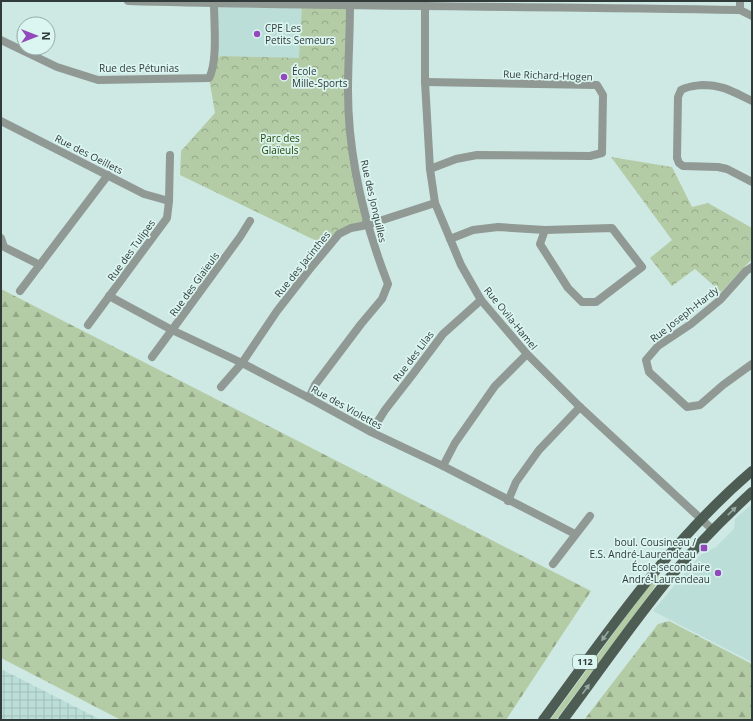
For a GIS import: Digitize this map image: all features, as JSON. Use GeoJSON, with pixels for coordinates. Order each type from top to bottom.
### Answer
{"type":"FeatureCollection","features":[{"type":"Feature","properties":{"kind":"main road","name":"112"},"geometry":{"type":"LineString","coordinates":[[543,720],[635,595],[663,560],[701,519],[752,471]]}},
{"type":"Feature","properties":{"kind":"main road","name":"112"},"geometry":{"type":"LineString","coordinates":[[563,720],[656,594],[713,530],[752,492]]}},
{"type":"Feature","properties":{"kind":"street"},"geometry":{"type":"LineString","coordinates":[[128,1],[350,5],[425,3],[740,5],[752,16]]}},
{"type":"Feature","properties":{"kind":"street","name":"Rue des Pétunias"},"geometry":{"type":"LineString","coordinates":[[1,40],[57,67],[98,80],[209,78],[213,72],[214,60],[214,3]]}},
{"type":"Feature","properties":{"kind":"street","name":"Rue Ovila-Hamel"},"geometry":{"type":"LineString","coordinates":[[425,3],[425,82],[430,169],[435,203],[461,265],[481,300],[527,354],[580,407],[713,530]]}},
{"type":"Feature","properties":{"kind":"street","name":"Rue des Jonquilles"},"geometry":{"type":"LineString","coordinates":[[309,398],[315,385],[361,324],[382,299],[388,284],[376,254],[367,225],[354,163],[348,92],[350,5]]}},
{"type":"Feature","properties":{"kind":"street","name":"Rue Richard-Hogen"},"geometry":{"type":"LineString","coordinates":[[425,82],[596,85],[603,95],[602,152],[590,156],[477,155],[456,159],[430,169]]}},
{"type":"Feature","properties":{"kind":"street"},"geometry":{"type":"LineString","coordinates":[[752,101],[724,87],[715,85],[688,86],[681,90],[678,97],[677,158],[679,163],[683,166],[718,167],[752,182]]}},
{"type":"Feature","properties":{"kind":"street","name":"Rue des Oeillets"},"geometry":{"type":"LineString","coordinates":[[1,121],[144,194],[169,201]]}},
{"type":"Feature","properties":{"kind":"street","name":"Rue des Tulipes"},"geometry":{"type":"LineString","coordinates":[[88,325],[167,218],[170,155]]}},
{"type":"Feature","properties":{"kind":"street"},"geometry":{"type":"LineString","coordinates":[[20,292],[108,175]]}},
{"type":"Feature","properties":{"kind":"street","name":"Rue des Jacinthes"},"geometry":{"type":"LineString","coordinates":[[221,387],[242,363],[282,305],[339,234],[351,228],[367,225],[435,203]]}},
{"type":"Feature","properties":{"kind":"street","name":"Rue des Glaïeuls"},"geometry":{"type":"LineString","coordinates":[[152,356],[240,237],[250,221]]}},
{"type":"Feature","properties":{"kind":"street"},"geometry":{"type":"LineString","coordinates":[[450,239],[473,230],[498,227],[545,230],[612,228],[642,267],[596,302],[582,302],[568,288],[540,244],[545,230]]}},
{"type":"Feature","properties":{"kind":"street"},"geometry":{"type":"LineString","coordinates":[[1,238],[4,247],[40,265]]}},
{"type":"Feature","properties":{"kind":"street","name":"Rue Joseph-Hardy"},"geometry":{"type":"LineString","coordinates":[[752,267],[746,271],[720,300],[691,324],[658,346],[646,360],[649,372],[687,407],[700,405],[723,385],[752,364]]}},
{"type":"Feature","properties":{"kind":"street","name":"Rue des Violettes"},"geometry":{"type":"LineString","coordinates":[[109,296],[172,330],[242,363],[371,432],[443,466],[508,501],[575,534]]}},
{"type":"Feature","properties":{"kind":"street","name":"Rue des Lilas"},"geometry":{"type":"LineString","coordinates":[[371,432],[385,410],[443,334],[481,300]]}},
{"type":"Feature","properties":{"kind":"street"},"geometry":{"type":"LineString","coordinates":[[443,466],[455,443],[495,386],[527,354]]}},
{"type":"Feature","properties":{"kind":"street"},"geometry":{"type":"LineString","coordinates":[[508,501],[516,482],[539,450],[580,407]]}},
{"type":"Feature","properties":{"kind":"street"},"geometry":{"type":"LineString","coordinates":[[553,564],[590,516]]}},
{"type":"Feature","properties":{"kind":"shaded area","name":"CPE Les Petits Semeurs"},"geometry":{"type":"Polygon","coordinates":[[[214,3],[302,5],[346,95],[214,60],[214,3]]]}},
{"type":"Feature","properties":{"kind":"shaded area","name":"École secondaire André-Laurendeau"},"geometry":{"type":"Polygon","coordinates":[[[752,504],[752,662],[653,611],[700,555],[716,547],[734,529],[735,519],[752,504]]]}},
{"type":"Feature","properties":{"kind":"shaded area"},"geometry":{"type":"Polygon","coordinates":[[[1,669],[101,720],[1,720],[1,669]]]}},
{"type":"Feature","properties":{"kind":"green space","name":"Parc des Glaïeuls"},"geometry":{"type":"Polygon","coordinates":[[[302,5],[350,5],[350,126],[367,225],[351,228],[329,247],[180,175],[181,151],[215,113],[209,78],[214,60],[221,56],[299,58],[302,5]]]}},
{"type":"Feature","properties":{"kind":"green space"},"geometry":{"type":"Polygon","coordinates":[[[611,157],[672,167],[692,207],[708,203],[752,228],[752,259],[721,292],[695,269],[672,286],[650,258],[672,240],[611,157]]]}},
{"type":"Feature","properties":{"kind":"green space"},"geometry":{"type":"Polygon","coordinates":[[[1,289],[591,591],[506,720],[121,720],[1,658],[1,289]]]}},
{"type":"Feature","properties":{"kind":"green space"},"geometry":{"type":"Polygon","coordinates":[[[658,575],[660,577],[652,591],[556,720],[550,720],[630,611],[658,575]]]}},
{"type":"Feature","properties":{"kind":"green space"},"geometry":{"type":"Polygon","coordinates":[[[669,621],[752,664],[752,720],[584,720],[658,624],[669,621]]]}},
{"type":"Feature","properties":{"kind":"place","name":"CPE Les Petits Semeurs"},"geometry":{"type":"Point","coordinates":[257,34]}},
{"type":"Feature","properties":{"kind":"place","name":"École Mille-Sports"},"geometry":{"type":"Point","coordinates":[284,77]}},
{"type":"Feature","properties":{"kind":"place","name":"boul. Cousineau / E.S. André-Laurendeau"},"geometry":{"type":"Point","coordinates":[704,548]}},
{"type":"Feature","properties":{"kind":"place","name":"École secondaire André-Laurendeau"},"geometry":{"type":"Point","coordinates":[718,573]}}]}
